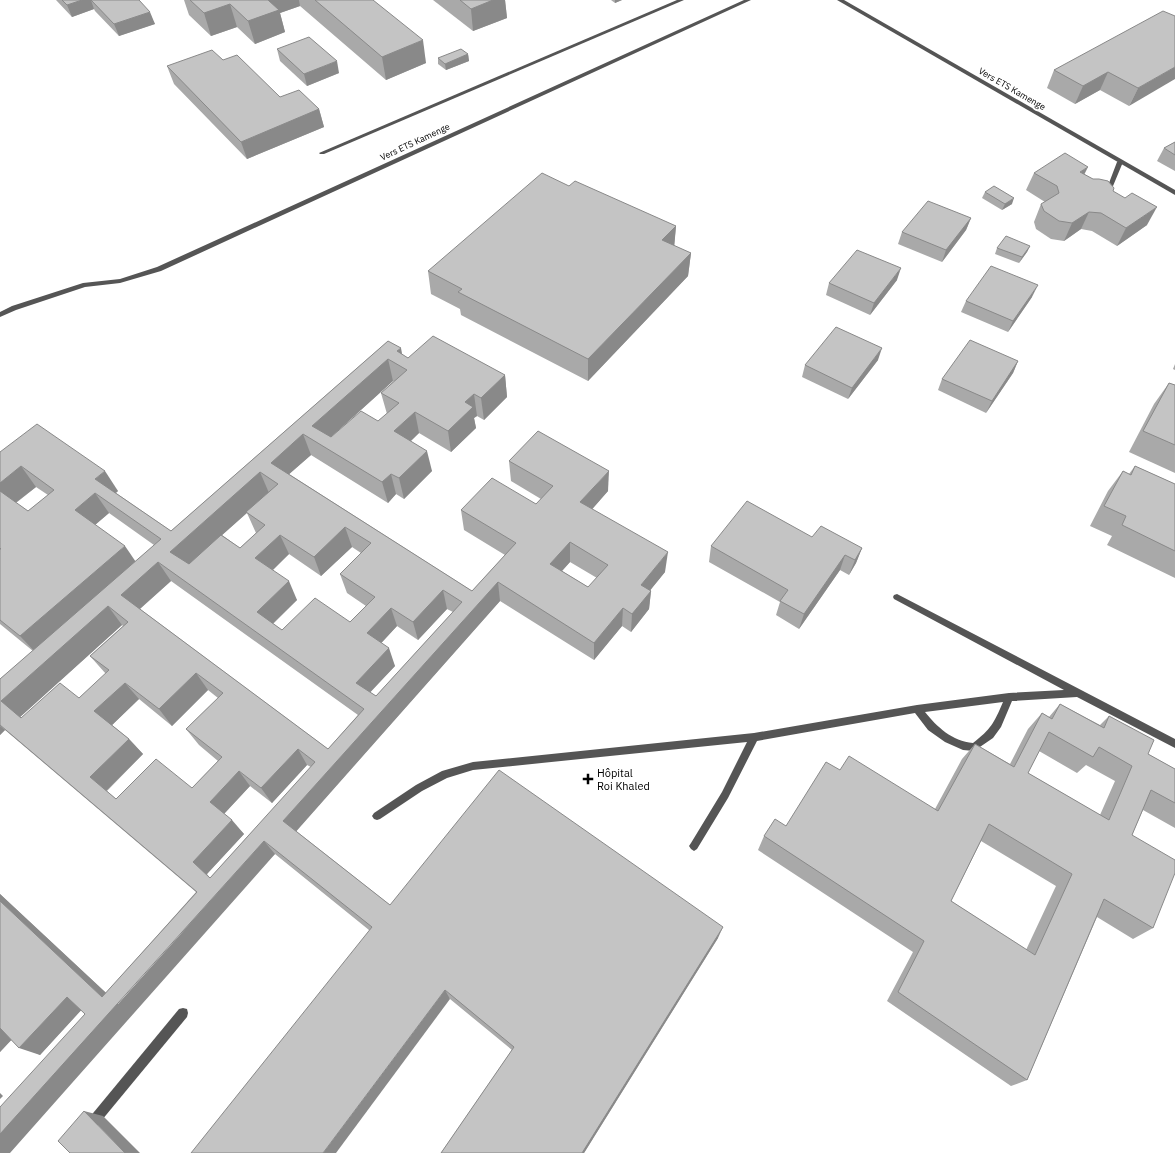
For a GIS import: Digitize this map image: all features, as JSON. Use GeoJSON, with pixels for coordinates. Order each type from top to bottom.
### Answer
{"type":"FeatureCollection","features":[{"type":"Feature","properties":{"kind":"street"},"geometry":{"type":"LineString","coordinates":[[322,154],[681,0]]}},
{"type":"Feature","properties":{"kind":"street","name":"Vers ETS Kamenge"},"geometry":{"type":"LineString","coordinates":[[0,315],[14,308],[85,285],[120,281],[159,269],[748,0]]}},
{"type":"Feature","properties":{"kind":"street","name":"Vers ETS Kamenge"},"geometry":{"type":"LineString","coordinates":[[840,0],[1175,193]]}},
{"type":"Feature","properties":{"kind":"street"},"geometry":{"type":"LineString","coordinates":[[1097,181],[1111,185],[1120,162]]}},
{"type":"Feature","properties":{"kind":"street"},"geometry":{"type":"LineString","coordinates":[[897,597],[1175,744]]}},
{"type":"Feature","properties":{"kind":"street"},"geometry":{"type":"LineString","coordinates":[[377,816],[420,788],[445,774],[473,766],[754,737],[917,709],[1009,697],[1076,693]]}},
{"type":"Feature","properties":{"kind":"street"},"geometry":{"type":"LineString","coordinates":[[917,709],[931,727],[948,739],[963,746],[974,747],[990,735],[998,724],[1009,697]]}},
{"type":"Feature","properties":{"kind":"street"},"geometry":{"type":"LineString","coordinates":[[694,846],[725,795],[754,737]]}},
{"type":"Feature","properties":{"kind":"street"},"geometry":{"type":"LineString","coordinates":[[87,1129],[183,1013]]}},
{"type":"Feature","properties":{"kind":"building"},"geometry":{"type":"Polygon","coordinates":[[[62,0],[82,0],[67,5],[62,0]]]}},
{"type":"Feature","properties":{"kind":"building"},"geometry":{"type":"Polygon","coordinates":[[[91,0],[139,0],[150,12],[114,24],[91,0]]]}},
{"type":"Feature","properties":{"kind":"building"},"geometry":{"type":"Polygon","coordinates":[[[190,0],[268,0],[279,10],[248,21],[230,4],[204,13],[190,0]]]}},
{"type":"Feature","properties":{"kind":"building"},"geometry":{"type":"Polygon","coordinates":[[[315,0],[373,0],[423,40],[382,57],[315,0]]]}},
{"type":"Feature","properties":{"kind":"building"},"geometry":{"type":"Polygon","coordinates":[[[460,0],[493,0],[471,9],[460,0]]]}},
{"type":"Feature","properties":{"kind":"building"},"geometry":{"type":"Polygon","coordinates":[[[1163,11],[1175,16],[1175,67],[1138,88],[1108,72],[1083,86],[1054,70],[1163,11]]]}},
{"type":"Feature","properties":{"kind":"building"},"geometry":{"type":"Polygon","coordinates":[[[309,37],[337,61],[304,74],[277,49],[309,37]]]}},
{"type":"Feature","properties":{"kind":"building"},"geometry":{"type":"Polygon","coordinates":[[[461,49],[468,54],[445,64],[438,58],[461,49]]]}},
{"type":"Feature","properties":{"kind":"building"},"geometry":{"type":"Polygon","coordinates":[[[212,50],[223,60],[237,55],[280,97],[299,90],[319,109],[241,142],[167,66],[212,50]]]}},
{"type":"Feature","properties":{"kind":"building"},"geometry":{"type":"Polygon","coordinates":[[[1175,142],[1175,155],[1164,148],[1175,142]]]}},
{"type":"Feature","properties":{"kind":"building"},"geometry":{"type":"Polygon","coordinates":[[[1065,153],[1088,167],[1080,172],[1093,179],[1108,181],[1114,188],[1113,191],[1125,198],[1132,193],[1157,207],[1126,228],[1101,213],[1089,212],[1072,223],[1059,221],[1044,211],[1041,204],[1059,193],[1057,186],[1034,173],[1065,153]]]}},
{"type":"Feature","properties":{"kind":"building"},"geometry":{"type":"Polygon","coordinates":[[[542,173],[569,186],[575,181],[676,226],[662,240],[691,253],[588,359],[458,292],[462,289],[428,271],[542,173]]]}},
{"type":"Feature","properties":{"kind":"building"},"geometry":{"type":"Polygon","coordinates":[[[994,186],[1014,198],[1005,204],[985,192],[994,186]]]}},
{"type":"Feature","properties":{"kind":"building"},"geometry":{"type":"Polygon","coordinates":[[[928,201],[971,218],[946,250],[902,232],[928,201]]]}},
{"type":"Feature","properties":{"kind":"building"},"geometry":{"type":"Polygon","coordinates":[[[1006,236],[1030,246],[1022,257],[997,248],[1006,236]]]}},
{"type":"Feature","properties":{"kind":"building"},"geometry":{"type":"Polygon","coordinates":[[[857,250],[901,268],[874,303],[829,283],[857,250]]]}},
{"type":"Feature","properties":{"kind":"building"},"geometry":{"type":"Polygon","coordinates":[[[991,266],[1038,285],[1013,321],[966,301],[991,266]]]}},
{"type":"Feature","properties":{"kind":"building"},"geometry":{"type":"Polygon","coordinates":[[[836,327],[882,348],[852,388],[805,365],[836,327]]]}},
{"type":"Feature","properties":{"kind":"building"},"geometry":{"type":"Polygon","coordinates":[[[433,336],[505,375],[481,398],[474,394],[465,402],[473,407],[448,431],[415,412],[394,431],[427,451],[399,478],[391,474],[382,482],[303,434],[271,463],[472,591],[516,543],[461,510],[492,478],[536,504],[553,486],[509,461],[538,431],[609,471],[580,502],[668,552],[641,585],[651,591],[632,614],[623,608],[594,643],[498,582],[283,821],[390,905],[499,770],[723,927],[582,1153],[441,1153],[514,1047],[445,990],[323,1153],[191,1153],[372,927],[264,841],[0,1134],[0,1107],[85,1014],[67,997],[19,1048],[0,1028],[0,901],[102,997],[197,892],[0,725],[0,679],[161,539],[95,493],[75,510],[125,546],[20,636],[0,620],[0,491],[28,511],[54,490],[21,466],[0,483],[0,452],[37,424],[105,471],[95,479],[171,531],[388,341],[401,348],[397,351],[408,358],[433,336]],[[388,359],[312,426],[331,437],[361,411],[378,421],[399,403],[381,393],[407,370],[388,359]],[[260,472],[170,552],[189,564],[221,535],[240,548],[265,525],[246,512],[278,484],[260,472]],[[345,527],[314,557],[280,535],[255,558],[289,581],[257,612],[282,630],[315,598],[350,622],[375,597],[340,574],[371,543],[345,527]],[[570,542],[550,564],[588,587],[608,565],[570,542]],[[158,562],[121,595],[328,749],[364,709],[158,562]],[[443,590],[413,622],[391,608],[367,633],[389,648],[356,683],[376,696],[462,602],[443,590]],[[108,606],[1,701],[21,718],[60,683],[79,698],[109,670],[90,656],[128,622],[108,606]],[[196,673],[159,709],[125,683],[94,711],[129,739],[90,777],[116,799],[156,759],[192,788],[222,757],[186,729],[223,693],[196,673]],[[298,749],[261,788],[239,771],[210,802],[232,820],[193,862],[210,878],[315,762],[298,749]]]}},
{"type":"Feature","properties":{"kind":"building"},"geometry":{"type":"Polygon","coordinates":[[[970,340],[1018,361],[992,401],[942,379],[970,340]]]}},
{"type":"Feature","properties":{"kind":"building"},"geometry":{"type":"Polygon","coordinates":[[[1169,383],[1175,385],[1175,445],[1143,431],[1169,383]]]}},
{"type":"Feature","properties":{"kind":"building"},"geometry":{"type":"Polygon","coordinates":[[[1135,466],[1175,484],[1175,551],[1122,525],[1126,516],[1104,506],[1123,471],[1131,475],[1135,466]]]}},
{"type":"Feature","properties":{"kind":"building"},"geometry":{"type":"Polygon","coordinates":[[[747,501],[812,537],[821,526],[862,548],[855,560],[845,555],[804,614],[780,601],[788,590],[711,546],[747,501]]]}},
{"type":"Feature","properties":{"kind":"building"},"geometry":{"type":"Polygon","coordinates":[[[1060,704],[1104,728],[1109,716],[1154,740],[1148,754],[1175,769],[1175,803],[1151,790],[1132,835],[1175,860],[1175,873],[1153,928],[1104,899],[1027,1080],[898,992],[924,941],[764,836],[775,819],[786,826],[826,762],[840,770],[849,756],[938,811],[975,744],[1014,767],[1042,713],[1052,719],[1060,704]],[[1049,732],[1028,773],[1109,820],[1132,766],[1099,747],[1093,757],[1049,732]],[[989,824],[951,901],[1035,955],[1072,874],[989,824]]]}},
{"type":"Feature","properties":{"kind":"building"},"geometry":{"type":"Polygon","coordinates":[[[84,1111],[125,1153],[70,1153],[58,1141],[84,1111]]]}},
{"type":"Feature","properties":{"kind":"place","name":"Hôpital Roi Khaled"},"geometry":{"type":"Point","coordinates":[588,779]}}]}
